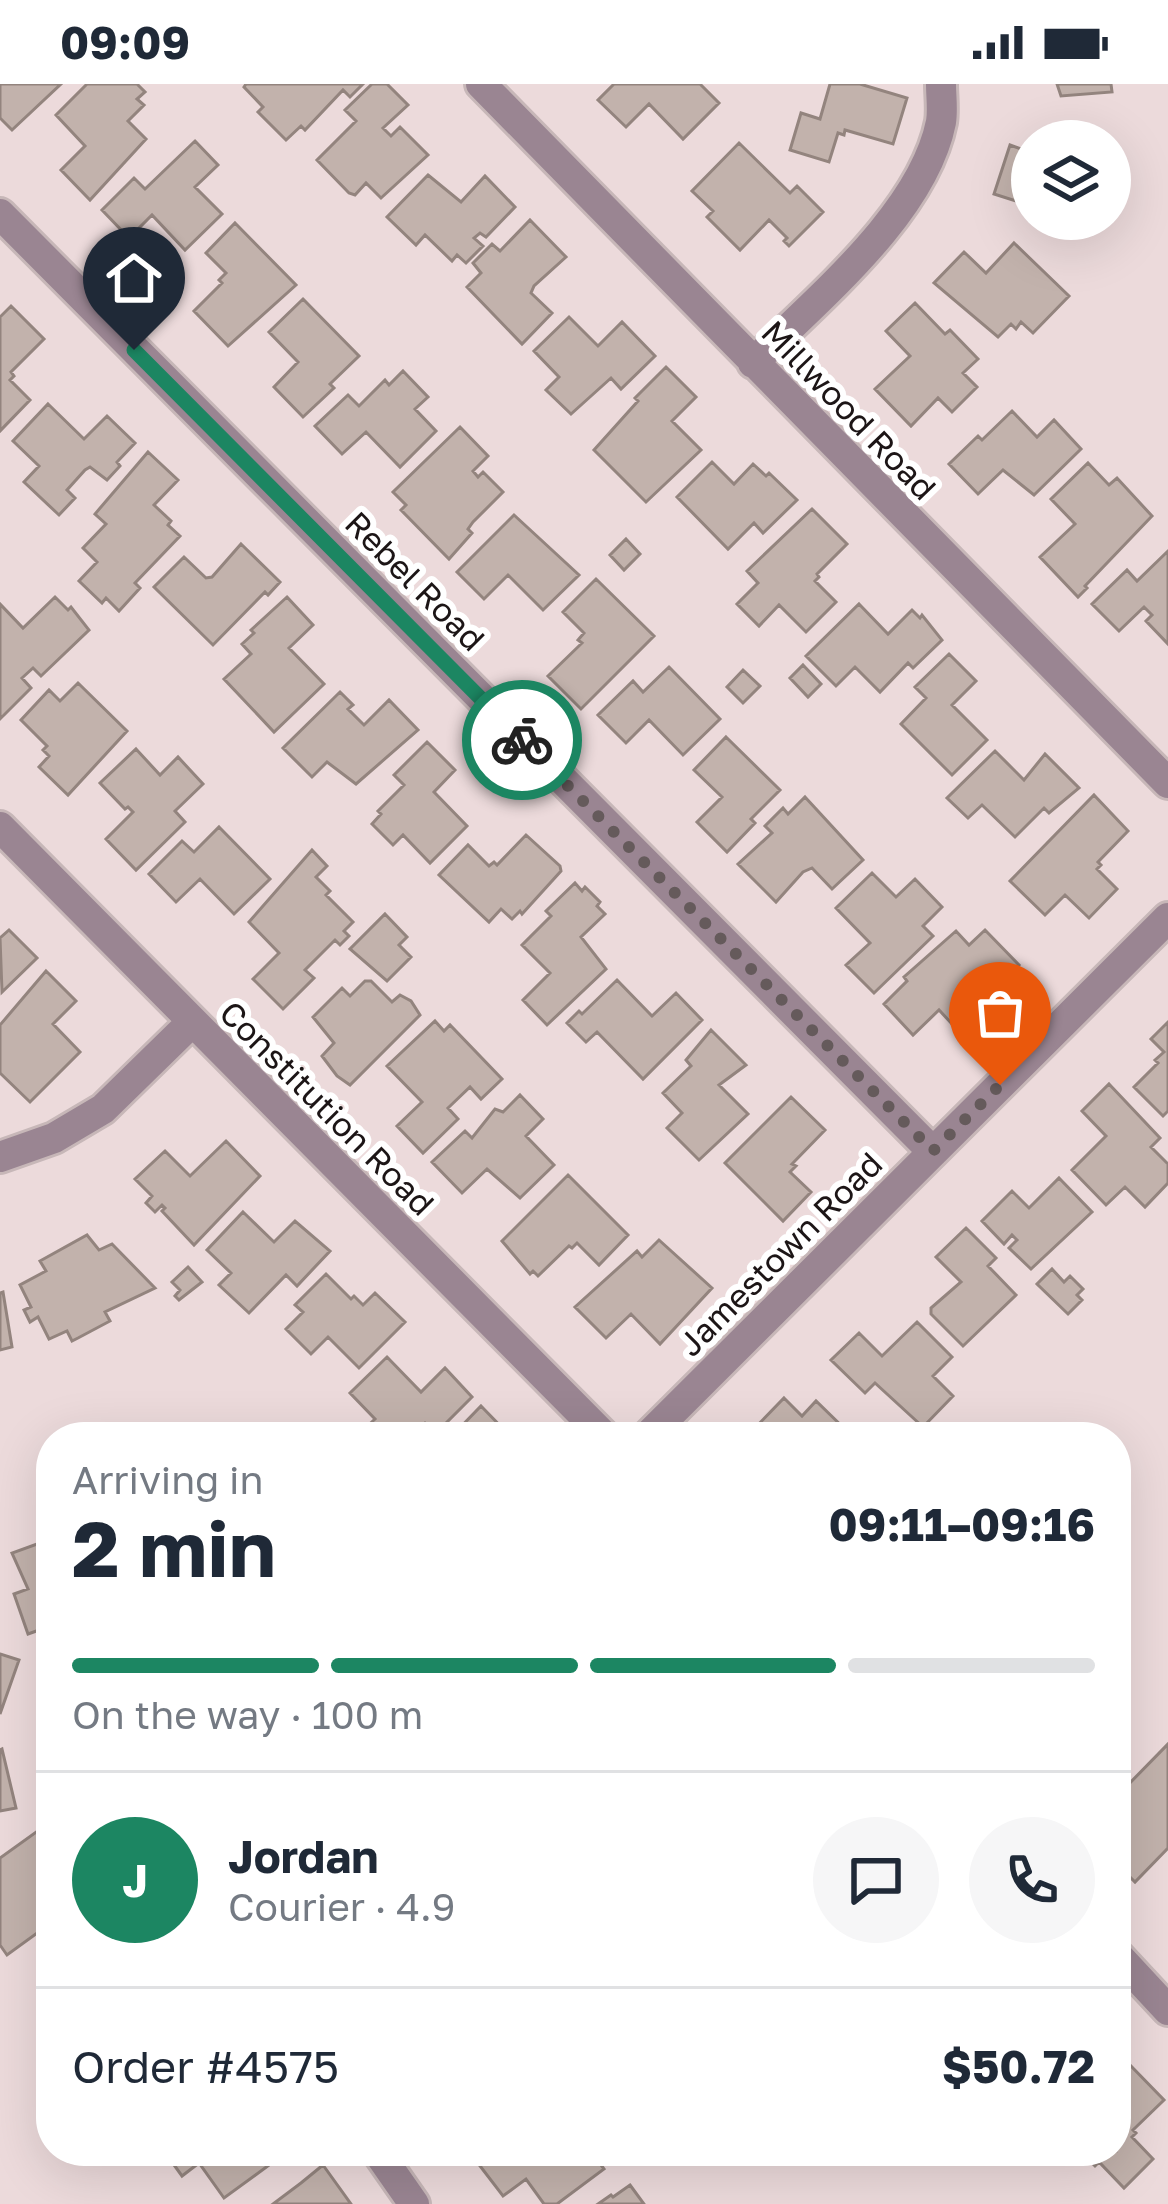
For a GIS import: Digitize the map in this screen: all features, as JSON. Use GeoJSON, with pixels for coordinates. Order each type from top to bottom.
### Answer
{"type":"FeatureCollection","features":[{"type":"Feature","properties":{"kind":"street","name":"Millwood Road"},"geometry":{"type":"LineString","coordinates":[[482,84],[1168,783]]}},
{"type":"Feature","properties":{"kind":"street"},"geometry":{"type":"LineString","coordinates":[[753,363],[886,229],[912,193],[941,122],[941,84]]}},
{"type":"Feature","properties":{"kind":"street","name":"Rebel Road"},"geometry":{"type":"LineString","coordinates":[[0,214],[933,1151]]}},
{"type":"Feature","properties":{"kind":"street","name":"Constitution Road"},"geometry":{"type":"LineString","coordinates":[[0,827],[589,1422]]}},
{"type":"Feature","properties":{"kind":"street","name":"Jamestown Road"},"geometry":{"type":"LineString","coordinates":[[662,1422],[1168,918]]}},
{"type":"Feature","properties":{"kind":"street"},"geometry":{"type":"LineString","coordinates":[[0,1157],[54,1138],[103,1109],[191,1023]]}},
{"type":"Feature","properties":{"kind":"street"},"geometry":{"type":"LineString","coordinates":[[1131,1970],[1168,2010]]}},
{"type":"Feature","properties":{"kind":"street"},"geometry":{"type":"LineString","coordinates":[[387,2166],[414,2204]]}},
{"type":"Feature","properties":{"kind":"building"},"geometry":{"type":"Polygon","coordinates":[[[0,84],[61,84],[12,130],[0,118],[0,84]]]}},
{"type":"Feature","properties":{"kind":"building"},"geometry":{"type":"Polygon","coordinates":[[[87,84],[137,84],[145,92],[137,99],[144,105],[128,121],[146,139],[90,200],[61,170],[85,146],[56,115],[87,84]]]}},
{"type":"Feature","properties":{"kind":"building"},"geometry":{"type":"Polygon","coordinates":[[[246,84],[363,84],[350,97],[343,90],[305,130],[301,126],[286,140],[258,112],[263,107],[246,84]]]}},
{"type":"Feature","properties":{"kind":"building"},"geometry":{"type":"Polygon","coordinates":[[[372,84],[387,84],[408,105],[383,128],[391,136],[400,127],[428,155],[381,198],[366,183],[355,195],[349,193],[317,160],[356,121],[345,110],[372,84]]]}},
{"type":"Feature","properties":{"kind":"building"},"geometry":{"type":"Polygon","coordinates":[[[614,84],[700,84],[719,103],[683,139],[649,104],[626,127],[598,100],[614,84]]]}},
{"type":"Feature","properties":{"kind":"building"},"geometry":{"type":"Polygon","coordinates":[[[830,84],[860,84],[907,98],[893,144],[845,130],[844,135],[838,133],[829,162],[790,150],[801,113],[820,119],[830,84]]]}},
{"type":"Feature","properties":{"kind":"building"},"geometry":{"type":"Polygon","coordinates":[[[1057,84],[1111,84],[1112,92],[1061,96],[1057,84]]]}},
{"type":"Feature","properties":{"kind":"building"},"geometry":{"type":"Polygon","coordinates":[[[195,141],[218,165],[195,187],[222,214],[185,250],[152,215],[129,238],[102,210],[134,178],[145,189],[195,141]]]}},
{"type":"Feature","properties":{"kind":"building"},"geometry":{"type":"Polygon","coordinates":[[[739,143],[790,193],[797,186],[823,212],[789,246],[769,220],[740,250],[707,217],[713,211],[692,191],[739,143]]]}},
{"type":"Feature","properties":{"kind":"building"},"geometry":{"type":"Polygon","coordinates":[[[1010,145],[1011,199],[994,194],[1010,145]]]}},
{"type":"Feature","properties":{"kind":"building"},"geometry":{"type":"Polygon","coordinates":[[[428,175],[461,202],[485,176],[515,207],[486,237],[480,233],[474,238],[483,246],[466,263],[457,255],[452,261],[425,235],[416,245],[387,217],[428,175]]]}},
{"type":"Feature","properties":{"kind":"building"},"geometry":{"type":"Polygon","coordinates":[[[530,220],[566,257],[534,286],[531,293],[552,313],[522,344],[467,287],[481,273],[473,263],[492,244],[500,251],[530,220]]]}},
{"type":"Feature","properties":{"kind":"building"},"geometry":{"type":"Polygon","coordinates":[[[235,223],[296,285],[228,346],[194,311],[226,273],[206,253],[235,223]]]}},
{"type":"Feature","properties":{"kind":"building"},"geometry":{"type":"Polygon","coordinates":[[[1014,243],[1069,296],[1033,333],[1021,322],[1016,329],[1011,324],[998,337],[934,283],[964,252],[986,273],[1014,243]]]}},
{"type":"Feature","properties":{"kind":"building"},"geometry":{"type":"Polygon","coordinates":[[[303,299],[359,356],[303,417],[274,387],[298,362],[269,332],[303,299]]]}},
{"type":"Feature","properties":{"kind":"building"},"geometry":{"type":"Polygon","coordinates":[[[915,303],[978,359],[963,373],[977,387],[952,412],[938,398],[911,426],[875,389],[910,356],[886,331],[915,303]]]}},
{"type":"Feature","properties":{"kind":"building"},"geometry":{"type":"Polygon","coordinates":[[[11,306],[44,339],[11,372],[10,380],[30,400],[0,431],[0,317],[11,306]]]}},
{"type":"Feature","properties":{"kind":"building"},"geometry":{"type":"Polygon","coordinates":[[[569,317],[598,346],[622,322],[655,356],[621,389],[611,378],[571,414],[546,390],[559,377],[534,351],[569,317]]]}},
{"type":"Feature","properties":{"kind":"building"},"geometry":{"type":"Polygon","coordinates":[[[666,367],[696,397],[672,421],[701,450],[646,502],[594,450],[666,367]]]}},
{"type":"Feature","properties":{"kind":"building"},"geometry":{"type":"Polygon","coordinates":[[[403,371],[428,397],[415,409],[436,431],[400,467],[366,432],[342,454],[315,426],[348,395],[359,406],[385,380],[389,385],[403,371]]]}},
{"type":"Feature","properties":{"kind":"building"},"geometry":{"type":"Polygon","coordinates":[[[48,404],[84,439],[107,416],[135,443],[107,480],[90,467],[85,470],[67,490],[75,498],[59,515],[24,482],[39,466],[13,441],[48,404]]]}},
{"type":"Feature","properties":{"kind":"building"},"geometry":{"type":"Polygon","coordinates":[[[1012,411],[1037,437],[1054,420],[1081,449],[1034,495],[1003,470],[978,494],[949,464],[1012,411]]]}},
{"type":"Feature","properties":{"kind":"building"},"geometry":{"type":"Polygon","coordinates":[[[460,427],[488,456],[473,471],[478,477],[483,472],[503,492],[473,522],[468,529],[472,533],[449,559],[401,510],[406,505],[393,492],[460,427]]]}},
{"type":"Feature","properties":{"kind":"building"},"geometry":{"type":"Polygon","coordinates":[[[148,452],[178,480],[154,505],[180,536],[135,583],[140,588],[119,611],[106,598],[102,603],[79,581],[97,562],[83,548],[106,524],[95,514],[148,452]]]}},
{"type":"Feature","properties":{"kind":"building"},"geometry":{"type":"Polygon","coordinates":[[[712,462],[734,484],[753,464],[797,500],[763,533],[754,523],[728,549],[677,497],[712,462]]]}},
{"type":"Feature","properties":{"kind":"building"},"geometry":{"type":"Polygon","coordinates":[[[1088,463],[1109,485],[1117,478],[1152,516],[1078,597],[1040,557],[1075,524],[1051,499],[1088,463]]]}},
{"type":"Feature","properties":{"kind":"building"},"geometry":{"type":"Polygon","coordinates":[[[812,509],[847,544],[815,581],[836,602],[806,632],[779,605],[759,626],[737,604],[758,583],[747,571],[812,509]]]}},
{"type":"Feature","properties":{"kind":"building"},"geometry":{"type":"Polygon","coordinates":[[[514,515],[579,575],[543,610],[508,575],[484,599],[457,572],[514,515]]]}},
{"type":"Feature","properties":{"kind":"building"},"geometry":{"type":"Polygon","coordinates":[[[626,539],[640,554],[624,570],[610,555],[626,539]]]}},
{"type":"Feature","properties":{"kind":"building"},"geometry":{"type":"Polygon","coordinates":[[[241,544],[280,582],[213,645],[154,587],[184,557],[206,578],[212,577],[241,544]]]}},
{"type":"Feature","properties":{"kind":"building"},"geometry":{"type":"Polygon","coordinates":[[[1168,551],[1168,644],[1146,621],[1152,615],[1144,607],[1119,631],[1092,604],[1127,570],[1137,581],[1168,551]]]}},
{"type":"Feature","properties":{"kind":"building"},"geometry":{"type":"Polygon","coordinates":[[[596,579],[654,636],[581,709],[548,676],[582,643],[578,640],[584,633],[563,612],[596,579]]]}},
{"type":"Feature","properties":{"kind":"building"},"geometry":{"type":"Polygon","coordinates":[[[55,597],[68,610],[71,607],[89,630],[41,676],[33,668],[22,678],[31,688],[0,719],[0,604],[23,628],[55,597]]]}},
{"type":"Feature","properties":{"kind":"building"},"geometry":{"type":"Polygon","coordinates":[[[287,597],[313,625],[289,648],[324,684],[274,732],[224,679],[251,654],[242,644],[254,633],[251,630],[287,597]]]}},
{"type":"Feature","properties":{"kind":"building"},"geometry":{"type":"Polygon","coordinates":[[[859,604],[888,634],[912,610],[942,640],[913,668],[908,663],[880,692],[855,667],[836,686],[806,656],[859,604]]]}},
{"type":"Feature","properties":{"kind":"building"},"geometry":{"type":"Polygon","coordinates":[[[949,654],[976,681],[952,705],[987,740],[952,775],[901,724],[926,698],[915,687],[949,654]]]}},
{"type":"Feature","properties":{"kind":"building"},"geometry":{"type":"Polygon","coordinates":[[[803,665],[821,684],[808,697],[790,678],[803,665]]]}},
{"type":"Feature","properties":{"kind":"building"},"geometry":{"type":"Polygon","coordinates":[[[669,667],[720,719],[683,755],[649,720],[626,743],[598,715],[633,681],[643,692],[669,667]]]}},
{"type":"Feature","properties":{"kind":"building"},"geometry":{"type":"Polygon","coordinates":[[[743,670],[760,686],[743,703],[727,687],[743,670]]]}},
{"type":"Feature","properties":{"kind":"building"},"geometry":{"type":"Polygon","coordinates":[[[78,683],[127,731],[68,795],[39,767],[49,756],[43,750],[47,746],[21,720],[49,690],[60,701],[78,683]]]}},
{"type":"Feature","properties":{"kind":"building"},"geometry":{"type":"Polygon","coordinates":[[[340,692],[364,725],[389,700],[418,730],[356,784],[327,762],[312,777],[283,748],[340,692]]]}},
{"type":"Feature","properties":{"kind":"building"},"geometry":{"type":"Polygon","coordinates":[[[726,737],[780,790],[727,852],[697,822],[722,797],[694,770],[726,737]]]}},
{"type":"Feature","properties":{"kind":"building"},"geometry":{"type":"Polygon","coordinates":[[[427,742],[455,770],[434,792],[467,826],[430,863],[403,835],[393,845],[372,824],[381,814],[378,811],[404,785],[394,775],[427,742]]]}},
{"type":"Feature","properties":{"kind":"building"},"geometry":{"type":"Polygon","coordinates":[[[136,749],[160,775],[178,757],[203,784],[175,811],[185,822],[136,870],[106,839],[133,812],[100,783],[136,749]]]}},
{"type":"Feature","properties":{"kind":"building"},"geometry":{"type":"Polygon","coordinates":[[[995,751],[1024,780],[1045,754],[1079,788],[1049,813],[1044,808],[1015,837],[982,805],[968,818],[947,798],[995,751]]]}},
{"type":"Feature","properties":{"kind":"building"},"geometry":{"type":"Polygon","coordinates":[[[1094,795],[1128,831],[1098,862],[1097,869],[1117,889],[1089,918],[1065,895],[1045,915],[1010,881],[1094,795]]]}},
{"type":"Feature","properties":{"kind":"building"},"geometry":{"type":"Polygon","coordinates":[[[805,797],[863,860],[832,889],[812,868],[803,872],[776,902],[738,864],[772,833],[765,826],[783,808],[788,814],[805,797]]]}},
{"type":"Feature","properties":{"kind":"building"},"geometry":{"type":"Polygon","coordinates":[[[219,827],[270,879],[234,914],[200,879],[176,902],[149,874],[182,841],[194,852],[219,827]]]}},
{"type":"Feature","properties":{"kind":"building"},"geometry":{"type":"Polygon","coordinates":[[[526,835],[561,871],[512,919],[501,909],[489,922],[439,875],[468,845],[489,866],[497,865],[526,835]]]}},
{"type":"Feature","properties":{"kind":"building"},"geometry":{"type":"Polygon","coordinates":[[[312,850],[327,866],[316,877],[330,891],[326,895],[353,922],[340,945],[335,940],[305,970],[314,978],[283,1009],[253,979],[279,953],[249,922],[312,850]]]}},
{"type":"Feature","properties":{"kind":"building"},"geometry":{"type":"Polygon","coordinates":[[[872,873],[896,897],[915,879],[942,907],[923,926],[933,936],[874,993],[846,965],[870,943],[836,908],[872,873]]]}},
{"type":"Feature","properties":{"kind":"building"},"geometry":{"type":"Polygon","coordinates":[[[575,883],[600,902],[597,906],[605,914],[581,937],[606,969],[547,1025],[523,1000],[550,973],[522,945],[551,916],[546,911],[575,883]]]}},
{"type":"Feature","properties":{"kind":"building"},"geometry":{"type":"Polygon","coordinates":[[[385,914],[407,937],[399,945],[411,957],[387,981],[350,949],[385,914]]]}},
{"type":"Feature","properties":{"kind":"building"},"geometry":{"type":"Polygon","coordinates":[[[9,930],[37,958],[2,992],[0,938],[9,930]]]}},
{"type":"Feature","properties":{"kind":"building"},"geometry":{"type":"Polygon","coordinates":[[[985,930],[1019,965],[1006,977],[1019,991],[1008,1001],[1020,1013],[996,1035],[985,1023],[967,1040],[939,1010],[913,1035],[884,1004],[907,981],[904,977],[956,931],[969,945],[985,930]]]}},
{"type":"Feature","properties":{"kind":"building"},"geometry":{"type":"Polygon","coordinates":[[[46,971],[76,1001],[53,1024],[80,1052],[30,1102],[0,1073],[0,1025],[46,971]]]}},
{"type":"Feature","properties":{"kind":"building"},"geometry":{"type":"Polygon","coordinates":[[[617,980],[652,1016],[676,993],[702,1020],[643,1079],[597,1032],[586,1042],[567,1023],[617,980]]]}},
{"type":"Feature","properties":{"kind":"building"},"geometry":{"type":"Polygon","coordinates":[[[371,981],[392,1002],[400,995],[411,1001],[420,1015],[350,1085],[322,1056],[334,1043],[313,1017],[342,988],[350,996],[371,981]]]}},
{"type":"Feature","properties":{"kind":"building"},"geometry":{"type":"Polygon","coordinates":[[[435,1021],[444,1031],[450,1025],[502,1079],[481,1099],[470,1087],[448,1108],[458,1119],[423,1153],[397,1126],[422,1102],[387,1066],[435,1021]]]}},
{"type":"Feature","properties":{"kind":"building"},"geometry":{"type":"Polygon","coordinates":[[[1168,1022],[1168,1111],[1163,1116],[1134,1087],[1164,1052],[1151,1039],[1168,1022]]]}},
{"type":"Feature","properties":{"kind":"building"},"geometry":{"type":"Polygon","coordinates":[[[711,1030],[746,1065],[719,1085],[748,1114],[699,1160],[667,1128],[682,1113],[663,1093],[691,1066],[686,1060],[711,1030]]]}},
{"type":"Feature","properties":{"kind":"building"},"geometry":{"type":"Polygon","coordinates":[[[1109,1084],[1160,1138],[1151,1147],[1168,1164],[1168,1183],[1145,1207],[1125,1187],[1106,1205],[1072,1170],[1106,1136],[1082,1111],[1109,1084]]]}},
{"type":"Feature","properties":{"kind":"building"},"geometry":{"type":"Polygon","coordinates":[[[520,1095],[543,1119],[526,1136],[554,1165],[520,1198],[487,1169],[462,1193],[432,1162],[465,1131],[472,1138],[495,1109],[503,1112],[520,1095]]]}},
{"type":"Feature","properties":{"kind":"building"},"geometry":{"type":"Polygon","coordinates":[[[791,1097],[825,1130],[792,1164],[796,1166],[790,1172],[811,1192],[783,1221],[725,1163],[791,1097]]]}},
{"type":"Feature","properties":{"kind":"building"},"geometry":{"type":"Polygon","coordinates":[[[226,1141],[260,1176],[194,1245],[162,1211],[162,1205],[155,1212],[146,1203],[152,1196],[135,1179],[165,1151],[190,1176],[226,1141]]]}},
{"type":"Feature","properties":{"kind":"building"},"geometry":{"type":"Polygon","coordinates":[[[568,1175],[628,1235],[599,1265],[577,1243],[538,1276],[533,1271],[530,1274],[502,1241],[568,1175]]]}},
{"type":"Feature","properties":{"kind":"building"},"geometry":{"type":"Polygon","coordinates":[[[1059,1178],[1092,1212],[1031,1269],[1009,1248],[1017,1240],[1012,1235],[1004,1244],[982,1221],[1012,1191],[1029,1208],[1059,1178]]]}},
{"type":"Feature","properties":{"kind":"building"},"geometry":{"type":"Polygon","coordinates":[[[243,1212],[274,1242],[295,1221],[330,1251],[297,1286],[286,1275],[249,1313],[219,1285],[231,1273],[207,1250],[243,1212]]]}},
{"type":"Feature","properties":{"kind":"building"},"geometry":{"type":"Polygon","coordinates":[[[966,1228],[996,1258],[988,1266],[1016,1295],[963,1346],[931,1314],[931,1308],[961,1282],[936,1257],[966,1228]]]}},
{"type":"Feature","properties":{"kind":"building"},"geometry":{"type":"Polygon","coordinates":[[[87,1235],[99,1250],[112,1244],[155,1288],[105,1312],[110,1321],[72,1341],[67,1331],[49,1339],[38,1317],[30,1322],[24,1310],[31,1307],[20,1285],[46,1271],[40,1261],[87,1235]]]}},
{"type":"Feature","properties":{"kind":"building"},"geometry":{"type":"Polygon","coordinates":[[[659,1240],[712,1288],[660,1344],[631,1314],[606,1338],[575,1307],[637,1251],[642,1257],[659,1240]]]}},
{"type":"Feature","properties":{"kind":"building"},"geometry":{"type":"Polygon","coordinates":[[[188,1267],[202,1282],[179,1300],[175,1296],[180,1290],[172,1282],[188,1267]]]}},
{"type":"Feature","properties":{"kind":"building"},"geometry":{"type":"Polygon","coordinates":[[[1052,1269],[1064,1282],[1070,1276],[1083,1289],[1077,1295],[1082,1300],[1068,1314],[1037,1284],[1052,1269]]]}},
{"type":"Feature","properties":{"kind":"building"},"geometry":{"type":"Polygon","coordinates":[[[326,1274],[363,1305],[375,1293],[405,1322],[359,1368],[328,1337],[311,1354],[286,1329],[303,1312],[295,1305],[326,1274]]]}},
{"type":"Feature","properties":{"kind":"building"},"geometry":{"type":"Polygon","coordinates":[[[0,1293],[12,1347],[0,1350],[0,1293]]]}},
{"type":"Feature","properties":{"kind":"building"},"geometry":{"type":"Polygon","coordinates":[[[917,1322],[952,1357],[933,1376],[953,1396],[928,1422],[918,1422],[875,1383],[865,1393],[831,1360],[859,1333],[882,1356],[917,1322]]]}},
{"type":"Feature","properties":{"kind":"building"},"geometry":{"type":"Polygon","coordinates":[[[387,1357],[421,1392],[445,1368],[472,1397],[447,1422],[372,1422],[375,1419],[350,1393],[387,1357]]]}},
{"type":"Feature","properties":{"kind":"building"},"geometry":{"type":"Polygon","coordinates":[[[784,1398],[802,1416],[816,1401],[838,1422],[761,1422],[784,1398]]]}},
{"type":"Feature","properties":{"kind":"building"},"geometry":{"type":"Polygon","coordinates":[[[481,1406],[496,1422],[466,1422],[481,1406]]]}},
{"type":"Feature","properties":{"kind":"building"},"geometry":{"type":"Polygon","coordinates":[[[36,1544],[36,1631],[28,1634],[14,1594],[28,1589],[12,1553],[36,1544]]]}},
{"type":"Feature","properties":{"kind":"building"},"geometry":{"type":"Polygon","coordinates":[[[0,1654],[19,1660],[0,1714],[0,1654]]]}},
{"type":"Feature","properties":{"kind":"building"},"geometry":{"type":"Polygon","coordinates":[[[1168,1744],[1168,1848],[1135,1882],[1131,1878],[1131,1782],[1168,1744]]]}},
{"type":"Feature","properties":{"kind":"building"},"geometry":{"type":"Polygon","coordinates":[[[0,1750],[16,1808],[0,1811],[0,1750]]]}},
{"type":"Feature","properties":{"kind":"building"},"geometry":{"type":"Polygon","coordinates":[[[36,1832],[36,1934],[7,1955],[0,1945],[0,1858],[36,1832]]]}},
{"type":"Feature","properties":{"kind":"building"},"geometry":{"type":"Polygon","coordinates":[[[1131,2066],[1164,2100],[1133,2130],[1132,2137],[1153,2159],[1124,2188],[1103,2166],[1131,2166],[1131,2066]]]}},
{"type":"Feature","properties":{"kind":"building"},"geometry":{"type":"Polygon","coordinates":[[[175,2166],[195,2166],[182,2176],[175,2166]]]}},
{"type":"Feature","properties":{"kind":"building"},"geometry":{"type":"Polygon","coordinates":[[[201,2166],[268,2166],[224,2198],[201,2166]]]}},
{"type":"Feature","properties":{"kind":"building"},"geometry":{"type":"Polygon","coordinates":[[[324,2166],[351,2204],[273,2204],[324,2166]]]}},
{"type":"Feature","properties":{"kind":"building"},"geometry":{"type":"Polygon","coordinates":[[[480,2166],[604,2169],[557,2204],[544,2204],[526,2179],[503,2196],[480,2166]]]}},
{"type":"Feature","properties":{"kind":"building"},"geometry":{"type":"Polygon","coordinates":[[[630,2185],[644,2204],[598,2204],[613,2197],[630,2185]]]}},
{"type":"Feature","properties":{"kind":"way so far"},"geometry":{"type":"LineString","coordinates":[[522,740],[933,1151],[1000,1085]]}},
{"type":"Feature","properties":{"kind":"route"},"geometry":{"type":"LineString","coordinates":[[134,350],[522,740]]}}]}
